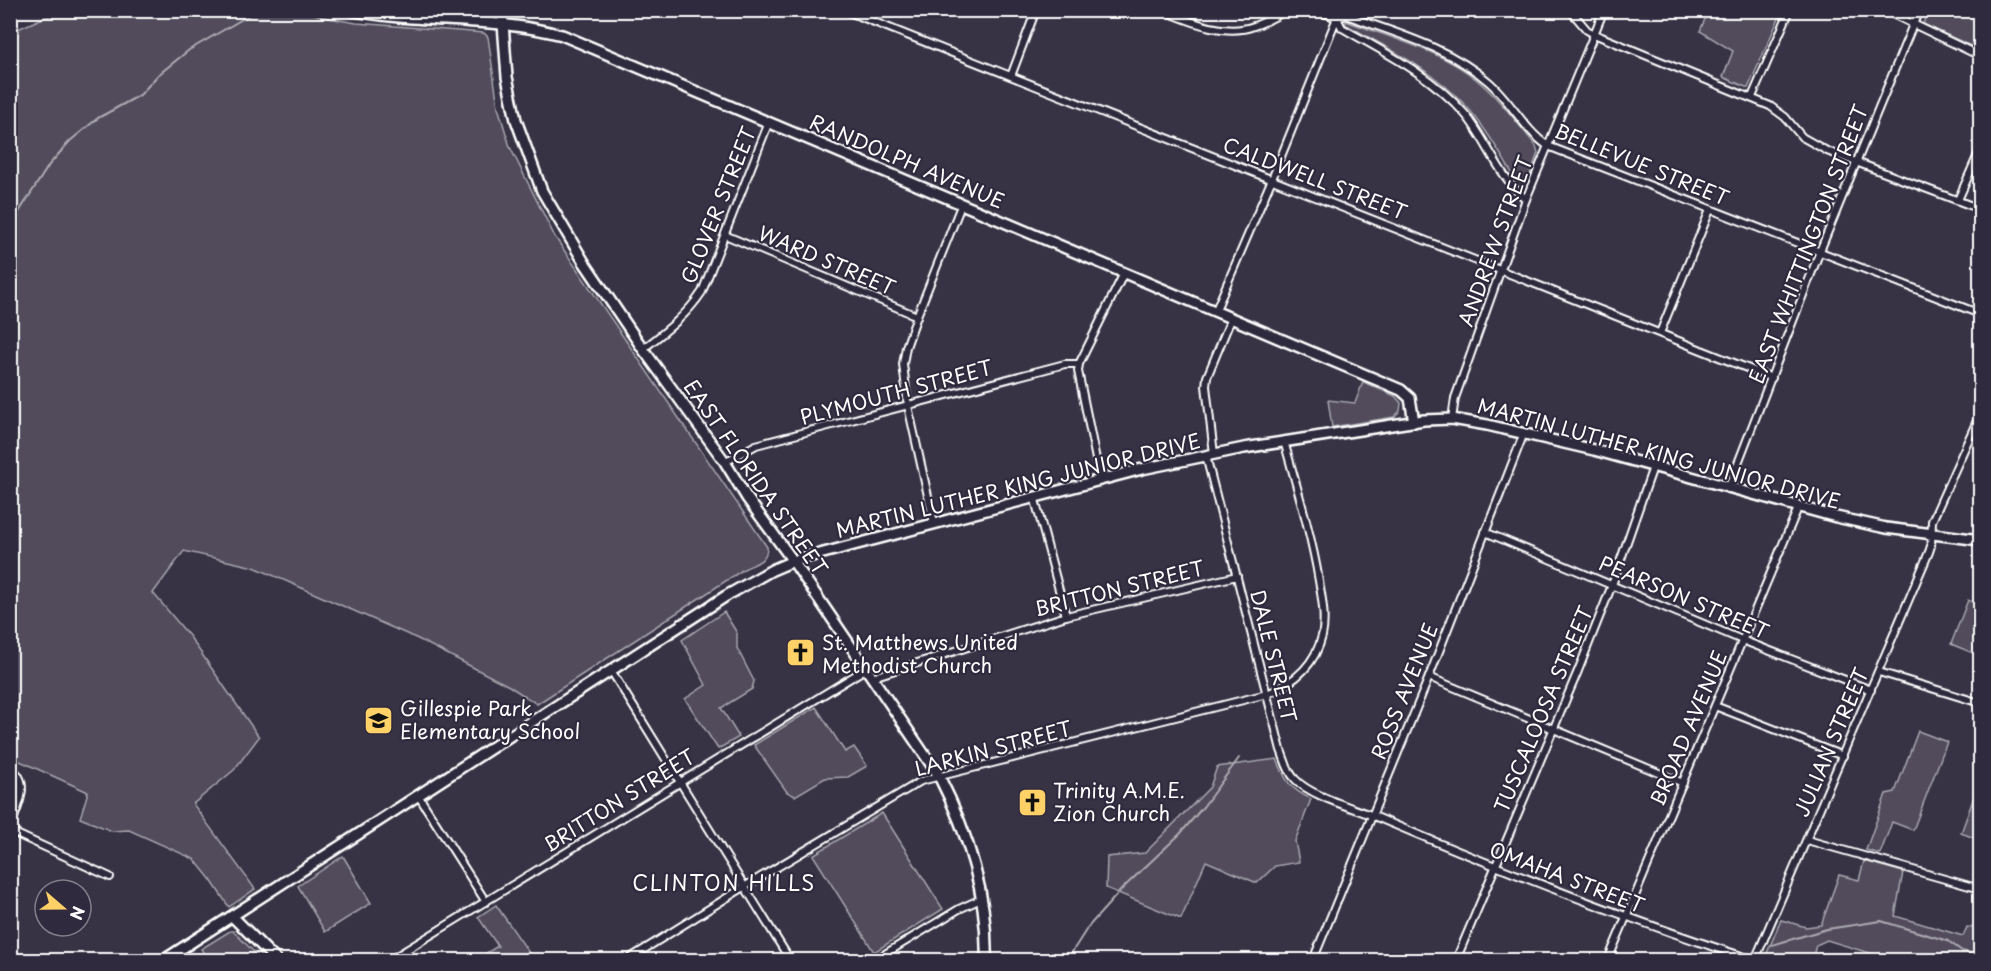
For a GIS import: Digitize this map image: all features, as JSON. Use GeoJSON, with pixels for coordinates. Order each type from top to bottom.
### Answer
{"type":"FeatureCollection","features":[{"type":"Feature","properties":{"kind":"main road","name":"RANDOLPH AVENUE"},"geometry":{"type":"LineString","coordinates":[[349,10],[372,14],[502,24],[536,28],[562,35],[1401,390],[1410,398],[1414,422]]}},
{"type":"Feature","properties":{"kind":"main road","name":"EAST FLORIDA STREET"},"geometry":{"type":"LineString","coordinates":[[502,10],[507,77],[516,120],[542,191],[584,262],[643,349],[725,462],[747,498],[867,668],[939,776],[965,833],[981,899],[986,960]]}},
{"type":"Feature","properties":{"kind":"main road","name":"MARTIN LUTHER KING JUNIOR DRIVE"},"geometry":{"type":"LineString","coordinates":[[164,960],[612,672],[726,596],[772,570],[793,561],[1100,479],[1284,441],[1414,422],[1452,419],[1524,433],[1798,508],[1863,523],[1980,540]]}},
{"type":"Feature","properties":{"kind":"main road"},"geometry":{"type":"LineString","coordinates":[[233,917],[276,960]]}},
{"type":"Feature","properties":{"kind":"street","name":"CALDWELL STREET"},"geometry":{"type":"LineString","coordinates":[[844,10],[1772,378]]}},
{"type":"Feature","properties":{"kind":"street"},"geometry":{"type":"LineString","coordinates":[[863,10],[864,19]]}},
{"type":"Feature","properties":{"kind":"street"},"geometry":{"type":"LineString","coordinates":[[1011,76],[1036,10]]}},
{"type":"Feature","properties":{"kind":"street"},"geometry":{"type":"LineString","coordinates":[[1162,10],[1215,29],[1232,30],[1252,27],[1288,10]]}},
{"type":"Feature","properties":{"kind":"street","name":"BELLEVUE STREET"},"geometry":{"type":"LineString","coordinates":[[1317,10],[1336,18],[1346,15],[1435,49],[1461,62],[1501,93],[1535,135],[1548,146],[1980,314]]}},
{"type":"Feature","properties":{"kind":"street"},"geometry":{"type":"LineString","coordinates":[[1215,312],[1340,10]]}},
{"type":"Feature","properties":{"kind":"street"},"geometry":{"type":"LineString","coordinates":[[1570,10],[1587,30],[1594,34],[1770,106],[1785,117],[1809,143],[1980,209]]}},
{"type":"Feature","properties":{"kind":"street","name":"ANDREW STREET"},"geometry":{"type":"LineString","coordinates":[[1452,419],[1455,398],[1526,199],[1604,10]]}},
{"type":"Feature","properties":{"kind":"street"},"geometry":{"type":"LineString","coordinates":[[1752,97],[1790,10]]}},
{"type":"Feature","properties":{"kind":"street"},"geometry":{"type":"LineString","coordinates":[[1884,10],[1980,56]]}},
{"type":"Feature","properties":{"kind":"street","name":"EAST WHITTINGTON STREET"},"geometry":{"type":"LineString","coordinates":[[1728,489],[1820,251],[1919,10]]}},
{"type":"Feature","properties":{"kind":"street"},"geometry":{"type":"LineString","coordinates":[[1336,18],[1342,28],[1423,75],[1438,87],[1465,115],[1514,189],[1526,199]]}},
{"type":"Feature","properties":{"kind":"street","name":"GLOVER STREET"},"geometry":{"type":"LineString","coordinates":[[643,349],[691,310],[702,292],[769,122]]}},
{"type":"Feature","properties":{"kind":"street"},"geometry":{"type":"LineString","coordinates":[[1958,200],[1980,150]]}},
{"type":"Feature","properties":{"kind":"street"},"geometry":{"type":"LineString","coordinates":[[934,523],[908,406],[903,364],[906,346],[916,316],[962,203]]}},
{"type":"Feature","properties":{"kind":"street"},"geometry":{"type":"LineString","coordinates":[[1660,333],[1710,210]]}},
{"type":"Feature","properties":{"kind":"street","name":"WARD STREET"},"geometry":{"type":"LineString","coordinates":[[725,235],[916,316]]}},
{"type":"Feature","properties":{"kind":"street"},"geometry":{"type":"LineString","coordinates":[[1100,479],[1078,377],[1079,364],[1124,273]]}},
{"type":"Feature","properties":{"kind":"street","name":"DALE STREET"},"geometry":{"type":"LineString","coordinates":[[1231,319],[1207,377],[1210,455],[1237,576],[1281,750],[1288,770],[1295,780],[1307,788],[1371,815]]}},
{"type":"Feature","properties":{"kind":"street","name":"PLYMOUTH STREET"},"geometry":{"type":"LineString","coordinates":[[725,462],[756,445],[1065,364],[1079,364]]}},
{"type":"Feature","properties":{"kind":"street","name":"JULIAN STREET"},"geometry":{"type":"LineString","coordinates":[[1755,960],[1931,546],[1932,521],[1980,414]]}},
{"type":"Feature","properties":{"kind":"street","name":"ROSS AVENUE"},"geometry":{"type":"LineString","coordinates":[[1313,960],[1429,677],[1524,433]]}},
{"type":"Feature","properties":{"kind":"street","name":"LARKIN STREET"},"geometry":{"type":"LineString","coordinates":[[627,960],[744,887],[921,782],[1267,694],[1293,681],[1304,671],[1318,648],[1324,622],[1312,543],[1284,441]]}},
{"type":"Feature","properties":{"kind":"street","name":"TUSCALOOSA STREET"},"geometry":{"type":"LineString","coordinates":[[1456,960],[1612,585],[1653,467]]}},
{"type":"Feature","properties":{"kind":"street"},"geometry":{"type":"LineString","coordinates":[[1034,496],[1066,616]]}},
{"type":"Feature","properties":{"kind":"street","name":"BROAD AVENUE"},"geometry":{"type":"LineString","coordinates":[[1608,960],[1798,508]]}},
{"type":"Feature","properties":{"kind":"street","name":"PEARSON STREET"},"geometry":{"type":"LineString","coordinates":[[1485,532],[1742,640],[1871,690]]}},
{"type":"Feature","properties":{"kind":"street","name":"BRITTON STREET"},"geometry":{"type":"LineString","coordinates":[[873,677],[1066,616],[1237,576]]}},
{"type":"Feature","properties":{"kind":"street","name":"BRITTON STREET"},"geometry":{"type":"LineString","coordinates":[[390,960],[867,668]]}},
{"type":"Feature","properties":{"kind":"street"},"geometry":{"type":"LineString","coordinates":[[612,672],[790,960]]}},
{"type":"Feature","properties":{"kind":"street"},"geometry":{"type":"LineString","coordinates":[[1879,672],[1980,703]]}},
{"type":"Feature","properties":{"kind":"street"},"geometry":{"type":"LineString","coordinates":[[1429,677],[1683,783]]}},
{"type":"Feature","properties":{"kind":"street"},"geometry":{"type":"LineString","coordinates":[[1715,706],[1843,756]]}},
{"type":"Feature","properties":{"kind":"street"},"geometry":{"type":"LineString","coordinates":[[10,768],[18,772],[22,779],[23,790],[10,829],[110,877]]}},
{"type":"Feature","properties":{"kind":"street"},"geometry":{"type":"LineString","coordinates":[[418,795],[486,902]]}},
{"type":"Feature","properties":{"kind":"street","name":"OMAHA STREET"},"geometry":{"type":"LineString","coordinates":[[1371,815],[1495,867],[1627,918],[1755,960]]}},
{"type":"Feature","properties":{"kind":"street"},"geometry":{"type":"LineString","coordinates":[[1807,840],[1980,889]]}},
{"type":"Feature","properties":{"kind":"street"},"geometry":{"type":"LineString","coordinates":[[875,960],[959,909],[981,899]]}},
{"type":"Feature","properties":{"kind":"shaded area"},"geometry":{"type":"Polygon","coordinates":[[[67,11],[307,11],[323,17],[356,23],[484,33],[488,37],[498,107],[510,147],[555,237],[767,547],[767,552],[760,561],[744,569],[537,704],[509,686],[418,639],[254,567],[184,551],[153,593],[190,637],[259,737],[234,770],[193,804],[255,889],[229,907],[194,859],[129,830],[112,831],[80,818],[88,792],[11,757],[11,32],[43,18],[67,11]]]}},
{"type":"Feature","properties":{"kind":"shaded area"},"geometry":{"type":"Polygon","coordinates":[[[1704,11],[1782,11],[1748,88],[1723,77],[1733,51],[1700,31],[1707,14],[1704,11]]]}},
{"type":"Feature","properties":{"kind":"shaded area"},"geometry":{"type":"Polygon","coordinates":[[[1928,11],[1980,11],[1980,50],[1923,24],[1928,11]]]}},
{"type":"Feature","properties":{"kind":"shaded area"},"geometry":{"type":"Polygon","coordinates":[[[1346,21],[1432,53],[1477,80],[1501,103],[1536,146],[1538,153],[1528,180],[1517,181],[1481,124],[1454,94],[1410,61],[1345,24],[1346,21]]]}},
{"type":"Feature","properties":{"kind":"shaded area"},"geometry":{"type":"Polygon","coordinates":[[[1363,382],[1395,396],[1401,403],[1400,411],[1394,417],[1332,427],[1328,400],[1355,403],[1363,382]]]}},
{"type":"Feature","properties":{"kind":"shaded area"},"geometry":{"type":"Polygon","coordinates":[[[1980,588],[1980,656],[1951,644],[1968,600],[1974,603],[1980,588]]]}},
{"type":"Feature","properties":{"kind":"shaded area"},"geometry":{"type":"Polygon","coordinates":[[[724,612],[737,633],[737,648],[754,681],[752,689],[721,708],[739,737],[718,749],[685,699],[706,685],[682,640],[724,612]]]}},
{"type":"Feature","properties":{"kind":"shaded area"},"geometry":{"type":"Polygon","coordinates":[[[816,707],[845,752],[854,747],[867,766],[848,777],[825,778],[795,796],[787,792],[754,745],[816,707]]]}},
{"type":"Feature","properties":{"kind":"shaded area"},"geometry":{"type":"Polygon","coordinates":[[[1918,731],[1947,742],[1913,830],[1892,822],[1880,854],[1866,850],[1886,794],[1895,792],[1918,731]]]}},
{"type":"Feature","properties":{"kind":"shaded area"},"geometry":{"type":"Polygon","coordinates":[[[1277,759],[1289,784],[1311,799],[1295,841],[1299,862],[1275,866],[1257,883],[1206,861],[1181,919],[1106,888],[1107,857],[1145,853],[1210,787],[1217,767],[1277,759]]]}},
{"type":"Feature","properties":{"kind":"shaded area"},"geometry":{"type":"Polygon","coordinates":[[[1980,780],[1980,840],[1961,833],[1980,780]]]}},
{"type":"Feature","properties":{"kind":"shaded area"},"geometry":{"type":"Polygon","coordinates":[[[882,813],[943,909],[874,952],[813,855],[882,813]]]}},
{"type":"Feature","properties":{"kind":"shaded area"},"geometry":{"type":"Polygon","coordinates":[[[343,856],[371,903],[325,932],[298,886],[343,856]]]}},
{"type":"Feature","properties":{"kind":"shaded area"},"geometry":{"type":"Polygon","coordinates":[[[1864,861],[1903,872],[1895,916],[1963,936],[1967,927],[1980,929],[1980,960],[1947,960],[1921,953],[1916,960],[1892,960],[1827,940],[1816,945],[1812,960],[1782,960],[1771,957],[1767,953],[1781,920],[1806,927],[1821,925],[1839,875],[1859,880],[1864,861]]]}},
{"type":"Feature","properties":{"kind":"shaded area"},"geometry":{"type":"Polygon","coordinates":[[[496,905],[534,960],[475,960],[498,946],[478,917],[496,905]]]}},
{"type":"Feature","properties":{"kind":"shaded area"},"geometry":{"type":"Polygon","coordinates":[[[233,931],[262,960],[208,960],[201,949],[233,931]]]}},
{"type":"Feature","properties":{"kind":"waterway"},"geometry":{"type":"LineString","coordinates":[[10,226],[49,165],[70,141],[98,118],[140,95],[158,75],[189,50],[258,10]]}},
{"type":"Feature","properties":{"kind":"waterway"},"geometry":{"type":"LineString","coordinates":[[1967,10],[1980,17]]}},
{"type":"Feature","properties":{"kind":"waterway"},"geometry":{"type":"LineString","coordinates":[[1067,960],[1088,927],[1123,888],[1180,834],[1239,758]]}},
{"type":"Feature","properties":{"kind":"waterway"},"geometry":{"type":"LineString","coordinates":[[1772,945],[1827,929],[1881,921],[1948,941],[1962,951],[1980,955]]}},
{"type":"Feature","properties":{"kind":"place","name":"St. Matthews United Methodist Church"},"geometry":{"type":"Point","coordinates":[801,653]}},
{"type":"Feature","properties":{"kind":"place","name":"Gillespie Park Elementary School"},"geometry":{"type":"Point","coordinates":[379,720]}},
{"type":"Feature","properties":{"kind":"place","name":"Trinity A.M.E. Zion Church"},"geometry":{"type":"Point","coordinates":[1032,802]}},
{"type":"Feature","properties":{"kind":"district","name":"CLINTON HILLS"},"geometry":{"type":"Point","coordinates":[724,882]}}]}
